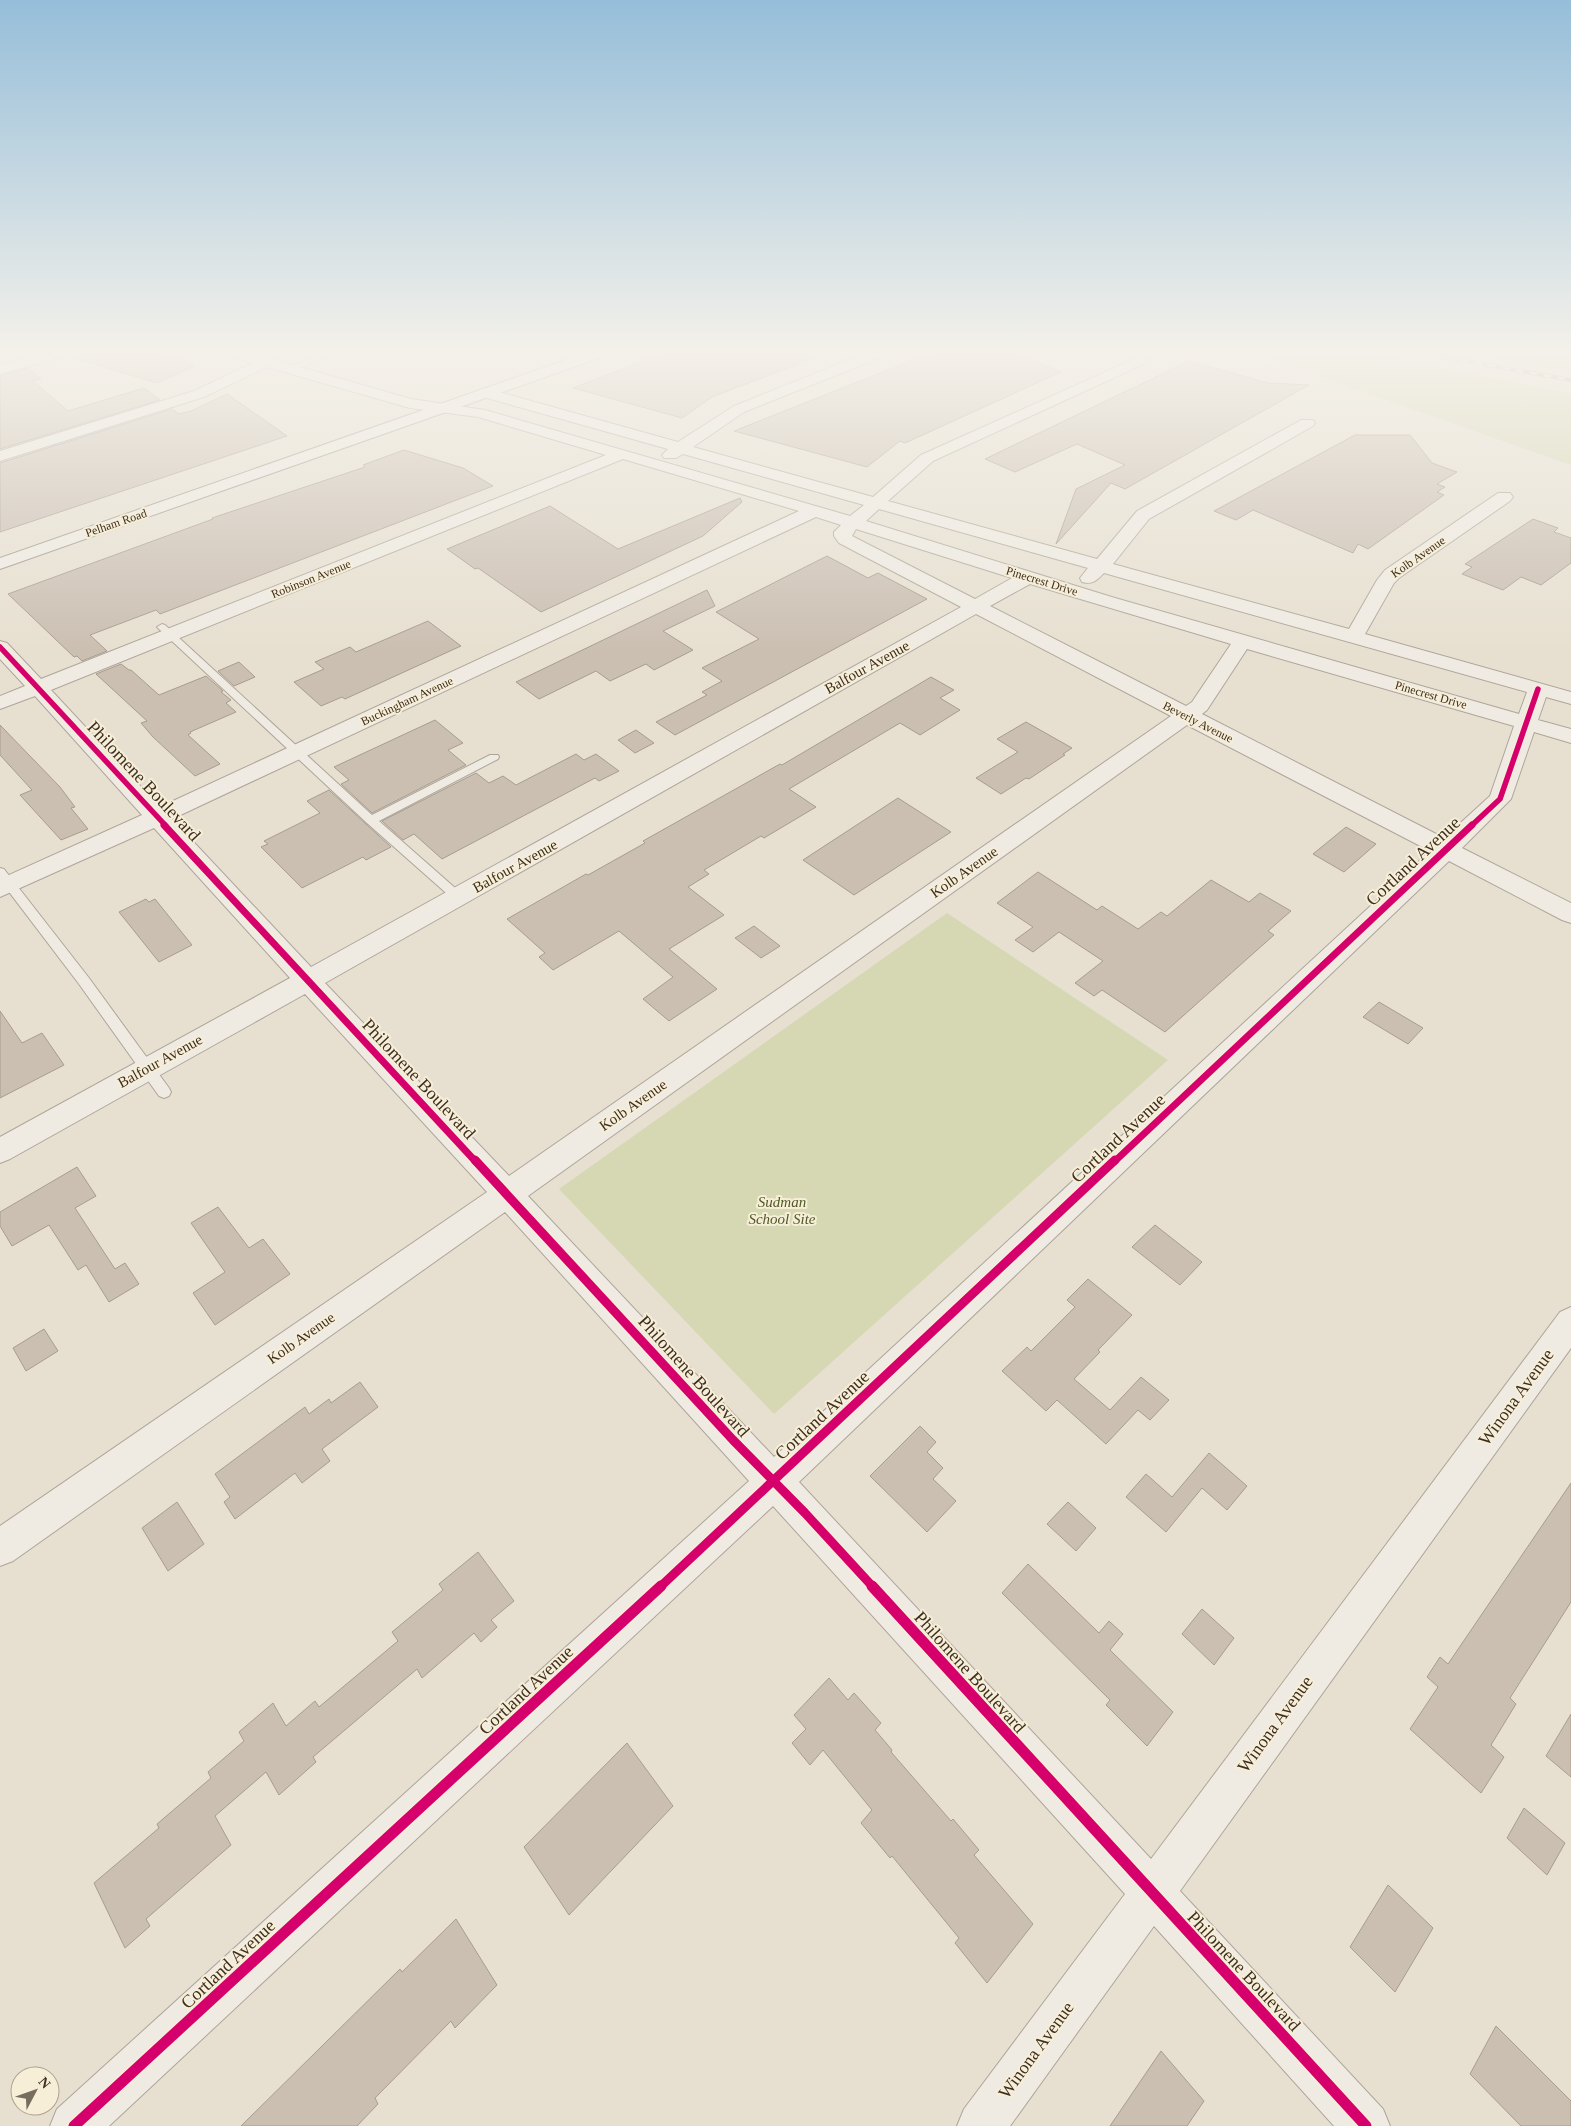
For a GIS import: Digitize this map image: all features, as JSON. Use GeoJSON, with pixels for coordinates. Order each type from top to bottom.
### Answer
{"type":"FeatureCollection","features":[{"type":"Feature","properties":{"kind":"street"},"geometry":{"type":"LineString","coordinates":[[0,456],[12,452]]}},
{"type":"Feature","properties":{"kind":"street","name":"Pelham Road"},"geometry":{"type":"LineString","coordinates":[[0,564],[318,452]]}},
{"type":"Feature","properties":{"kind":"street","name":"Pinecrest Drive"},"geometry":{"type":"LineString","coordinates":[[616,452],[1075,592],[1571,736]]}},
{"type":"Feature","properties":{"kind":"street"},"geometry":{"type":"LineString","coordinates":[[657,464],[674,452]]}},
{"type":"Feature","properties":{"kind":"street","name":"Pinecrest Drive"},"geometry":{"type":"LineString","coordinates":[[695,452],[1571,698]]}},
{"type":"Feature","properties":{"kind":"street"},"geometry":{"type":"LineString","coordinates":[[853,523],[927,458],[940,452]]}},
{"type":"Feature","properties":{"kind":"street"},"geometry":{"type":"LineString","coordinates":[[1075,592],[1101,566],[1142,515],[1255,452]]}},
{"type":"Feature","properties":{"kind":"street","name":"Robinson Avenue"},"geometry":{"type":"LineString","coordinates":[[0,703],[166,631],[622,454]]}},
{"type":"Feature","properties":{"kind":"street","name":"Kolb Avenue"},"geometry":{"type":"LineString","coordinates":[[1354,637],[1386,580],[1392,574],[1504,497]]}},
{"type":"Feature","properties":{"kind":"street","name":"Buckingham Avenue"},"geometry":{"type":"LineString","coordinates":[[4,882],[299,752],[814,511]]}},
{"type":"Feature","properties":{"kind":"street","name":"Beverly Avenue"},"geometry":{"type":"LineString","coordinates":[[853,523],[843,532],[843,536],[846,539],[1571,914]]}},
{"type":"Feature","properties":{"kind":"street","name":"Balfour Avenue"},"geometry":{"type":"LineString","coordinates":[[0,1151],[280,994],[308,981],[1028,577]]}},
{"type":"Feature","properties":{"kind":"street","name":"Kolb Avenue"},"geometry":{"type":"LineString","coordinates":[[0,1548],[475,1218],[506,1194],[1200,706],[1243,640]]}},
{"type":"Feature","properties":{"kind":"street","name":"Philomene Boulevard"},"geometry":{"type":"LineString","coordinates":[[0,646],[772,1481],[825,1535],[1366,2126]]}},
{"type":"Feature","properties":{"kind":"street","name":"Cortland Avenue"},"geometry":{"type":"LineString","coordinates":[[74,2126],[772,1481],[1500,799],[1538,689]]}},
{"type":"Feature","properties":{"kind":"street","name":"Winona Avenue"},"geometry":{"type":"LineString","coordinates":[[981,2126],[1571,1322]]}},
{"type":"Feature","properties":{"kind":"lane"},"geometry":{"type":"LineString","coordinates":[[166,631],[371,820],[458,897]]}},
{"type":"Feature","properties":{"kind":"lane"},"geometry":{"type":"LineString","coordinates":[[371,820],[494,757]]}},
{"type":"Feature","properties":{"kind":"lane"},"geometry":{"type":"LineString","coordinates":[[4,882],[148,1068],[164,1092]]}},
{"type":"Feature","properties":{"kind":"green space"},"geometry":{"type":"Polygon","coordinates":[[[1535,452],[1571,452],[1571,465],[1535,452]]]}},
{"type":"Feature","properties":{"kind":"green space","name":"Sudman School Site"},"geometry":{"type":"Polygon","coordinates":[[[947,913],[1168,1060],[774,1414],[559,1189],[947,913]]]}},
{"type":"Feature","properties":{"kind":"building"},"geometry":{"type":"Polygon","coordinates":[[[34,452],[239,452],[0,532],[0,463],[34,452]]]}},
{"type":"Feature","properties":{"kind":"building"},"geometry":{"type":"Polygon","coordinates":[[[398,452],[411,452],[463,468],[493,486],[160,614],[156,610],[90,635],[107,651],[82,661],[77,656],[74,657],[8,594],[212,518],[365,467],[363,465],[398,452]]]}},
{"type":"Feature","properties":{"kind":"building"},"geometry":{"type":"Polygon","coordinates":[[[812,452],[886,452],[867,467],[812,452]]]}},
{"type":"Feature","properties":{"kind":"building"},"geometry":{"type":"Polygon","coordinates":[[[999,452],[1059,452],[1015,472],[985,459],[999,452]]]}},
{"type":"Feature","properties":{"kind":"building"},"geometry":{"type":"Polygon","coordinates":[[[1096,452],[1190,452],[1125,489],[1111,483],[1056,544],[1076,489],[1125,465],[1096,452]]]}},
{"type":"Feature","properties":{"kind":"building"},"geometry":{"type":"Polygon","coordinates":[[[1323,452],[1424,452],[1432,463],[1457,472],[1437,484],[1445,487],[1437,492],[1444,495],[1368,549],[1358,544],[1353,553],[1253,510],[1236,520],[1214,511],[1323,452]]]}},
{"type":"Feature","properties":{"kind":"building"},"geometry":{"type":"Polygon","coordinates":[[[740,498],[742,502],[703,536],[541,612],[447,549],[550,506],[618,549],[740,498]]]}},
{"type":"Feature","properties":{"kind":"building"},"geometry":{"type":"Polygon","coordinates":[[[1533,519],[1558,528],[1554,532],[1571,538],[1571,563],[1541,585],[1521,577],[1503,590],[1462,574],[1472,567],[1465,564],[1533,519]]]}},
{"type":"Feature","properties":{"kind":"building"},"geometry":{"type":"Polygon","coordinates":[[[827,556],[868,578],[878,573],[927,599],[675,735],[656,722],[707,695],[702,692],[722,681],[702,668],[759,639],[716,612],[827,556]]]}},
{"type":"Feature","properties":{"kind":"building"},"geometry":{"type":"Polygon","coordinates":[[[707,590],[715,606],[663,631],[693,650],[654,670],[646,664],[610,681],[596,671],[539,699],[516,682],[707,590]]]}},
{"type":"Feature","properties":{"kind":"building"},"geometry":{"type":"Polygon","coordinates":[[[428,621],[461,646],[345,699],[342,697],[321,706],[294,682],[324,669],[315,662],[350,647],[356,652],[428,621]]]}},
{"type":"Feature","properties":{"kind":"building"},"geometry":{"type":"Polygon","coordinates":[[[239,662],[255,677],[234,686],[218,671],[239,662]]]}},
{"type":"Feature","properties":{"kind":"building"},"geometry":{"type":"Polygon","coordinates":[[[121,664],[131,670],[159,695],[206,676],[223,691],[221,692],[231,700],[226,703],[236,712],[190,732],[188,735],[220,764],[195,776],[153,737],[141,723],[147,721],[96,674],[121,664]]]}},
{"type":"Feature","properties":{"kind":"building"},"geometry":{"type":"Polygon","coordinates":[[[931,677],[954,690],[940,698],[960,710],[920,735],[900,723],[789,789],[816,807],[764,838],[761,836],[704,870],[709,874],[688,887],[724,915],[669,949],[717,989],[669,1021],[643,999],[673,977],[619,931],[553,970],[539,957],[545,953],[507,919],[645,843],[643,841],[780,764],[782,765],[931,677]]]}},
{"type":"Feature","properties":{"kind":"building"},"geometry":{"type":"Polygon","coordinates":[[[435,720],[463,743],[448,750],[466,765],[372,813],[341,784],[349,780],[334,767],[435,720]]]}},
{"type":"Feature","properties":{"kind":"building"},"geometry":{"type":"Polygon","coordinates":[[[1026,722],[1072,748],[1063,754],[1065,755],[1029,779],[1026,778],[1001,794],[976,778],[1018,752],[997,739],[1026,722]]]}},
{"type":"Feature","properties":{"kind":"building"},"geometry":{"type":"Polygon","coordinates":[[[0,725],[60,787],[75,807],[71,808],[88,829],[61,840],[20,795],[32,790],[0,755],[0,725]]]}},
{"type":"Feature","properties":{"kind":"building"},"geometry":{"type":"Polygon","coordinates":[[[636,730],[654,743],[635,753],[618,740],[636,730]]]}},
{"type":"Feature","properties":{"kind":"building"},"geometry":{"type":"Polygon","coordinates":[[[576,754],[584,760],[596,754],[619,771],[599,781],[595,778],[442,859],[414,834],[403,840],[382,821],[476,773],[489,783],[503,776],[516,785],[576,754]]]}},
{"type":"Feature","properties":{"kind":"building"},"geometry":{"type":"Polygon","coordinates":[[[329,790],[391,847],[366,860],[363,857],[302,888],[261,847],[268,844],[264,841],[320,813],[307,801],[329,790]]]}},
{"type":"Feature","properties":{"kind":"building"},"geometry":{"type":"Polygon","coordinates":[[[898,798],[951,832],[854,895],[803,860],[898,798]]]}},
{"type":"Feature","properties":{"kind":"building"},"geometry":{"type":"Polygon","coordinates":[[[1346,827],[1376,844],[1344,872],[1313,854],[1346,827]]]}},
{"type":"Feature","properties":{"kind":"building"},"geometry":{"type":"Polygon","coordinates":[[[1038,872],[1097,910],[1102,906],[1138,929],[1161,912],[1167,916],[1211,880],[1249,902],[1260,893],[1291,911],[1268,931],[1274,935],[1165,1032],[1102,990],[1094,996],[1075,983],[1103,961],[1059,932],[1033,952],[1015,940],[1033,927],[997,903],[1038,872]]]}},
{"type":"Feature","properties":{"kind":"building"},"geometry":{"type":"Polygon","coordinates":[[[146,899],[149,902],[155,899],[192,945],[159,962],[119,912],[146,899]]]}},
{"type":"Feature","properties":{"kind":"building"},"geometry":{"type":"Polygon","coordinates":[[[754,926],[780,946],[761,958],[735,938],[754,926]]]}},
{"type":"Feature","properties":{"kind":"building"},"geometry":{"type":"Polygon","coordinates":[[[1379,1002],[1423,1028],[1408,1044],[1363,1017],[1379,1002]]]}},
{"type":"Feature","properties":{"kind":"building"},"geometry":{"type":"Polygon","coordinates":[[[0,1011],[22,1043],[42,1033],[64,1065],[0,1098],[0,1011]]]}},
{"type":"Feature","properties":{"kind":"building"},"geometry":{"type":"Polygon","coordinates":[[[77,1167],[96,1196],[75,1208],[115,1269],[125,1263],[139,1284],[109,1302],[86,1265],[78,1270],[49,1225],[12,1246],[0,1226],[0,1212],[77,1167]]]}},
{"type":"Feature","properties":{"kind":"building"},"geometry":{"type":"Polygon","coordinates":[[[218,1207],[249,1248],[263,1239],[290,1274],[215,1325],[193,1293],[225,1272],[191,1223],[218,1207]]]}},
{"type":"Feature","properties":{"kind":"building"},"geometry":{"type":"Polygon","coordinates":[[[1155,1225],[1202,1262],[1180,1285],[1132,1247],[1155,1225]]]}},
{"type":"Feature","properties":{"kind":"building"},"geometry":{"type":"Polygon","coordinates":[[[1088,1279],[1132,1315],[1098,1350],[1100,1352],[1074,1379],[1110,1410],[1141,1377],[1169,1400],[1150,1420],[1138,1410],[1106,1444],[1057,1400],[1046,1411],[1002,1371],[1027,1347],[1031,1351],[1075,1307],[1067,1300],[1088,1279]]]}},
{"type":"Feature","properties":{"kind":"building"},"geometry":{"type":"Polygon","coordinates":[[[44,1329],[58,1351],[26,1371],[13,1348],[44,1329]]]}},
{"type":"Feature","properties":{"kind":"building"},"geometry":{"type":"Polygon","coordinates":[[[360,1382],[378,1407],[322,1449],[330,1461],[302,1483],[295,1473],[235,1519],[224,1502],[230,1497],[215,1474],[305,1407],[309,1414],[329,1399],[331,1403],[360,1382]]]}},
{"type":"Feature","properties":{"kind":"building"},"geometry":{"type":"Polygon","coordinates":[[[920,1426],[936,1442],[927,1452],[943,1468],[933,1479],[956,1501],[927,1532],[870,1476],[920,1426]]]}},
{"type":"Feature","properties":{"kind":"building"},"geometry":{"type":"Polygon","coordinates":[[[1209,1453],[1247,1486],[1227,1510],[1202,1488],[1166,1532],[1126,1497],[1146,1474],[1172,1497],[1209,1453]]]}},
{"type":"Feature","properties":{"kind":"building"},"geometry":{"type":"Polygon","coordinates":[[[1571,1483],[1571,1602],[1510,1698],[1516,1704],[1491,1745],[1504,1757],[1481,1793],[1410,1729],[1438,1687],[1427,1677],[1440,1657],[1448,1664],[1571,1483]]]}},
{"type":"Feature","properties":{"kind":"building"},"geometry":{"type":"Polygon","coordinates":[[[177,1502],[204,1544],[168,1571],[142,1528],[177,1502]]]}},
{"type":"Feature","properties":{"kind":"building"},"geometry":{"type":"Polygon","coordinates":[[[1068,1502],[1096,1528],[1076,1551],[1047,1524],[1068,1502]]]}},
{"type":"Feature","properties":{"kind":"building"},"geometry":{"type":"Polygon","coordinates":[[[478,1552],[514,1601],[491,1620],[497,1627],[481,1642],[474,1633],[422,1678],[417,1669],[313,1757],[316,1762],[279,1795],[266,1772],[215,1816],[231,1845],[146,1919],[150,1926],[125,1948],[94,1883],[159,1828],[157,1824],[211,1778],[208,1772],[244,1741],[239,1732],[273,1703],[286,1726],[315,1701],[319,1707],[398,1641],[392,1632],[443,1590],[439,1584],[478,1552]]]}},
{"type":"Feature","properties":{"kind":"building"},"geometry":{"type":"Polygon","coordinates":[[[1028,1564],[1099,1633],[1109,1621],[1123,1634],[1110,1650],[1173,1712],[1147,1746],[1106,1705],[1110,1700],[1002,1593],[1028,1564]]]}},
{"type":"Feature","properties":{"kind":"building"},"geometry":{"type":"Polygon","coordinates":[[[1202,1609],[1234,1638],[1214,1665],[1182,1634],[1202,1609]]]}},
{"type":"Feature","properties":{"kind":"building"},"geometry":{"type":"Polygon","coordinates":[[[829,1678],[848,1700],[854,1693],[881,1723],[875,1730],[892,1750],[891,1752],[979,1850],[974,1855],[1033,1924],[987,1983],[955,1943],[959,1938],[892,1856],[890,1858],[861,1823],[872,1810],[823,1750],[810,1765],[792,1743],[806,1729],[794,1715],[829,1678]]]}},
{"type":"Feature","properties":{"kind":"building"},"geometry":{"type":"Polygon","coordinates":[[[1571,1714],[1571,1777],[1546,1756],[1571,1714]]]}},
{"type":"Feature","properties":{"kind":"building"},"geometry":{"type":"Polygon","coordinates":[[[627,1743],[673,1806],[569,1915],[524,1847],[627,1743]]]}},
{"type":"Feature","properties":{"kind":"building"},"geometry":{"type":"Polygon","coordinates":[[[1524,1808],[1565,1843],[1547,1875],[1507,1838],[1524,1808]]]}},
{"type":"Feature","properties":{"kind":"building"},"geometry":{"type":"Polygon","coordinates":[[[1388,1885],[1433,1928],[1395,1992],[1350,1947],[1388,1885]]]}},
{"type":"Feature","properties":{"kind":"building"},"geometry":{"type":"Polygon","coordinates":[[[456,1919],[497,1985],[455,2028],[451,2021],[375,2098],[378,2104],[357,2126],[241,2126],[400,1969],[402,1972],[456,1919]]]}},
{"type":"Feature","properties":{"kind":"building"},"geometry":{"type":"Polygon","coordinates":[[[1496,2026],[1571,2101],[1571,2126],[1521,2126],[1470,2074],[1496,2026]]]}},
{"type":"Feature","properties":{"kind":"building"},"geometry":{"type":"Polygon","coordinates":[[[1161,2051],[1204,2101],[1187,2126],[1110,2126],[1161,2051]]]}},
{"type":"Feature","properties":{"kind":"cycle path"},"geometry":{"type":"LineString","coordinates":[[0,647],[393,1073],[560,1250],[733,1440],[805,1513],[1366,2126]]}},
{"type":"Feature","properties":{"kind":"cycle path"},"geometry":{"type":"LineString","coordinates":[[74,2126],[739,1514],[1500,799],[1538,689]]}}]}
